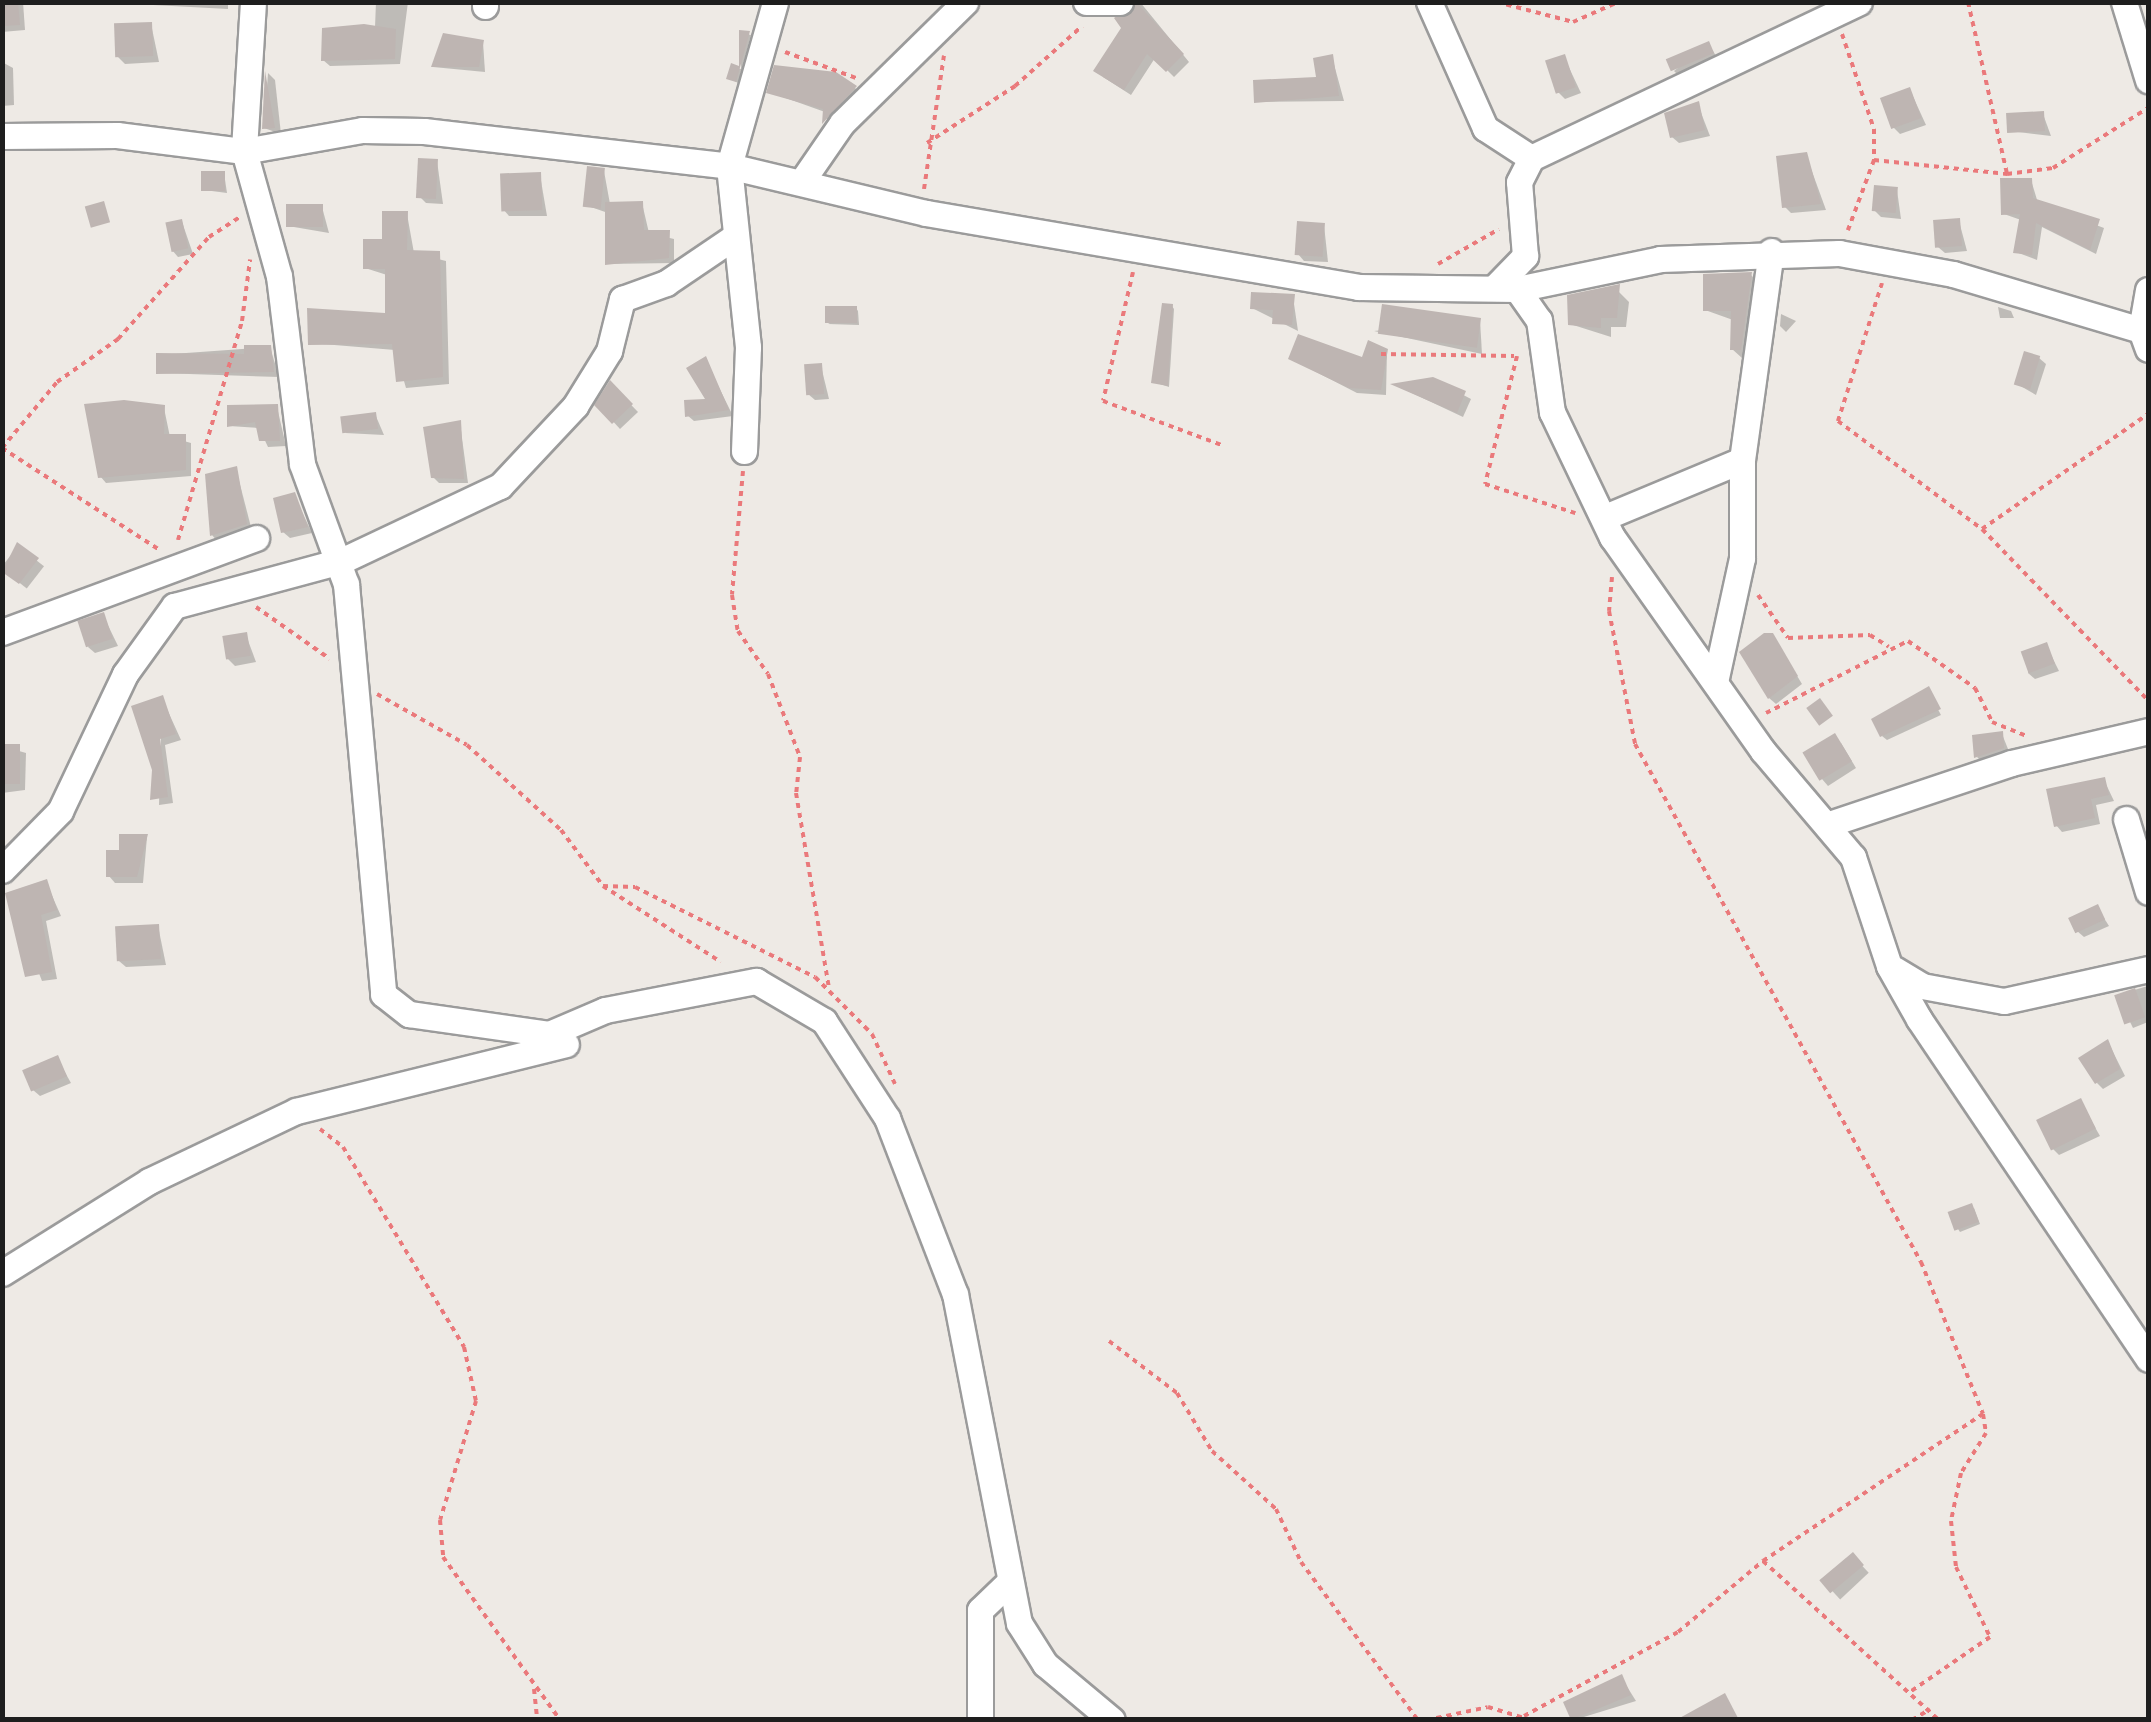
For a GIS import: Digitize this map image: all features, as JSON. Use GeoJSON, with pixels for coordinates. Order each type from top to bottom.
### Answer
{"type":"FeatureCollection","features":[{"type":"Feature","properties":{"kind":"street"},"geometry":{"type":"LineString","coordinates":[[253,2],[244,152],[279,276],[302,464],[341,562],[374,974],[389,1003],[539,1034],[756,982],[824,1021],[904,1157],[971,1344],[979,1446],[1008,1583],[1031,1647],[1112,1720]]}},
{"type":"Feature","properties":{"kind":"street"},"geometry":{"type":"LineString","coordinates":[[744,451],[748,347],[734,237],[730,166],[769,46],[776,2]]}},
{"type":"Feature","properties":{"kind":"street"},"geometry":{"type":"LineString","coordinates":[[1429,2],[1486,128],[1531,158]]}},
{"type":"Feature","properties":{"kind":"street"},"geometry":{"type":"LineString","coordinates":[[1506,289],[1525,256],[1521,171],[1531,158],[1831,9],[1858,2]]}},
{"type":"Feature","properties":{"kind":"street"},"geometry":{"type":"LineString","coordinates":[[2124,2],[2148,80]]}},
{"type":"Feature","properties":{"kind":"street"},"geometry":{"type":"LineString","coordinates":[[802,182],[879,87],[962,6]]}},
{"type":"Feature","properties":{"kind":"street"},"geometry":{"type":"LineString","coordinates":[[2,136],[118,135],[244,152],[395,130],[730,166],[926,213],[1140,243],[1403,290],[1506,289],[1660,259],[1771,251],[1839,253],[1890,260],[2146,336],[2148,290]]}},
{"type":"Feature","properties":{"kind":"street"},"geometry":{"type":"LineString","coordinates":[[2,870],[60,811],[156,626],[174,606],[341,562],[500,486],[574,406],[608,351],[622,299],[666,284],[734,237]]}},
{"type":"Feature","properties":{"kind":"street"},"geometry":{"type":"LineString","coordinates":[[1715,682],[1742,558],[1742,460],[1771,251]]}},
{"type":"Feature","properties":{"kind":"street"},"geometry":{"type":"LineString","coordinates":[[1506,289],[1539,320],[1552,412],[1609,527],[1744,723],[1829,824],[1872,894],[1890,966],[2148,1359]]}},
{"type":"Feature","properties":{"kind":"street"},"geometry":{"type":"LineString","coordinates":[[1609,527],[1742,460]]}},
{"type":"Feature","properties":{"kind":"street"},"geometry":{"type":"LineString","coordinates":[[2,632],[256,538]]}},
{"type":"Feature","properties":{"kind":"street"},"geometry":{"type":"LineString","coordinates":[[1829,824],[2035,758],[2148,731]]}},
{"type":"Feature","properties":{"kind":"street"},"geometry":{"type":"LineString","coordinates":[[2126,820],[2148,892]]}},
{"type":"Feature","properties":{"kind":"street"},"geometry":{"type":"LineString","coordinates":[[1890,966],[1922,986],[2004,1001],[2148,969]]}},
{"type":"Feature","properties":{"kind":"street"},"geometry":{"type":"LineString","coordinates":[[2,1273],[149,1181],[296,1111],[555,1049],[637,1009]]}},
{"type":"Feature","properties":{"kind":"street"},"geometry":{"type":"LineString","coordinates":[[980,1720],[980,1610],[1008,1583]]}},
{"type":"Feature","properties":{"kind":"path"},"geometry":{"type":"LineString","coordinates":[[1496,2],[1574,22],[1618,2]]}},
{"type":"Feature","properties":{"kind":"path"},"geometry":{"type":"LineString","coordinates":[[1968,2],[2007,174]]}},
{"type":"Feature","properties":{"kind":"path"},"geometry":{"type":"LineString","coordinates":[[927,143],[1105,4]]}},
{"type":"Feature","properties":{"kind":"path"},"geometry":{"type":"LineString","coordinates":[[926,213],[927,143],[962,6]]}},
{"type":"Feature","properties":{"kind":"path"},"geometry":{"type":"LineString","coordinates":[[1831,9],[1864,91],[1874,160],[1839,253]]}},
{"type":"Feature","properties":{"kind":"path"},"geometry":{"type":"LineString","coordinates":[[769,46],[879,87]]}},
{"type":"Feature","properties":{"kind":"path"},"geometry":{"type":"LineString","coordinates":[[1874,160],[2007,174],[2075,162],[2148,108]]}},
{"type":"Feature","properties":{"kind":"path"},"geometry":{"type":"LineString","coordinates":[[1403,290],[1484,243],[1523,198]]}},
{"type":"Feature","properties":{"kind":"path"},"geometry":{"type":"LineString","coordinates":[[260,215],[190,515],[170,557],[3,448],[56,382],[146,314],[208,237],[260,215]]}},
{"type":"Feature","properties":{"kind":"path"},"geometry":{"type":"LineString","coordinates":[[1140,243],[1102,401],[1224,446]]}},
{"type":"Feature","properties":{"kind":"path"},"geometry":{"type":"LineString","coordinates":[[1890,260],[1838,421],[1982,528],[2148,700]]}},
{"type":"Feature","properties":{"kind":"path"},"geometry":{"type":"LineString","coordinates":[[1539,320],[1517,356],[1485,484],[1609,527],[1609,611],[1634,744],[1920,1262],[1984,1414],[1986,1433],[1961,1473],[1950,1521],[1956,1567],[1990,1636],[1910,1692]]}},
{"type":"Feature","properties":{"kind":"path"},"geometry":{"type":"LineString","coordinates":[[1382,354],[1517,356]]}},
{"type":"Feature","properties":{"kind":"path"},"geometry":{"type":"LineString","coordinates":[[1982,528],[2148,414]]}},
{"type":"Feature","properties":{"kind":"path"},"geometry":{"type":"LineString","coordinates":[[744,451],[732,595],[738,631],[768,674],[800,757],[796,793],[830,988]]}},
{"type":"Feature","properties":{"kind":"path"},"geometry":{"type":"LineString","coordinates":[[1742,558],[1788,638],[1870,635],[1890,648]]}},
{"type":"Feature","properties":{"kind":"path"},"geometry":{"type":"LineString","coordinates":[[230,589],[353,682],[467,745],[561,830],[603,886],[756,982]]}},
{"type":"Feature","properties":{"kind":"path"},"geometry":{"type":"LineString","coordinates":[[1744,723],[1890,648],[1918,644],[1975,688],[1992,722],[2021,729],[2035,758]]}},
{"type":"Feature","properties":{"kind":"path"},"geometry":{"type":"LineString","coordinates":[[296,1111],[343,1148],[464,1347],[476,1401],[439,1538],[449,1574],[560,1720]]}},
{"type":"Feature","properties":{"kind":"path"},"geometry":{"type":"LineString","coordinates":[[1109,1342],[1177,1393],[1212,1450],[1276,1509],[1301,1562],[1418,1720]]}},
{"type":"Feature","properties":{"kind":"path"},"geometry":{"type":"LineString","coordinates":[[1524,1716],[1678,1632],[1762,1562],[1984,1414]]}},
{"type":"Feature","properties":{"kind":"path"},"geometry":{"type":"LineString","coordinates":[[1762,1562],[1939,1720]]}},
{"type":"Feature","properties":{"kind":"path"},"geometry":{"type":"LineString","coordinates":[[534,1685],[537,1720]]}},
{"type":"Feature","properties":{"kind":"path"},"geometry":{"type":"LineString","coordinates":[[1426,1720],[1488,1708],[1532,1720]]}},
{"type":"Feature","properties":{"kind":"path"},"geometry":{"type":"LineString","coordinates":[[1912,1720],[1930,1709]]}},
{"type":"Feature","properties":{"kind":"building"},"geometry":{"type":"Polygon","coordinates":[[[2,2],[18,2],[20,25],[2,26],[2,2]]]}},
{"type":"Feature","properties":{"kind":"building"},"geometry":{"type":"Polygon","coordinates":[[[1136,2],[1184,54],[1166,72],[1147,54],[1124,90],[1093,71],[1121,28],[1114,18],[1136,2]]]}},
{"type":"Feature","properties":{"kind":"building"},"geometry":{"type":"Polygon","coordinates":[[[152,22],[153,56],[115,57],[114,23],[152,22]]]}},
{"type":"Feature","properties":{"kind":"building"},"geometry":{"type":"Polygon","coordinates":[[[364,24],[396,29],[395,59],[321,61],[322,28],[364,24]]]}},
{"type":"Feature","properties":{"kind":"building"},"geometry":{"type":"Polygon","coordinates":[[[739,30],[750,31],[736,82],[726,79],[731,63],[739,66],[739,30]]]}},
{"type":"Feature","properties":{"kind":"building"},"geometry":{"type":"Polygon","coordinates":[[[443,33],[484,40],[479,67],[431,67],[443,33]]]}},
{"type":"Feature","properties":{"kind":"building"},"geometry":{"type":"Polygon","coordinates":[[[1709,41],[1714,53],[1671,71],[1666,59],[1709,41]]]}},
{"type":"Feature","properties":{"kind":"building"},"geometry":{"type":"Polygon","coordinates":[[[1333,54],[1339,96],[1254,103],[1253,80],[1316,77],[1313,58],[1333,54]]]}},
{"type":"Feature","properties":{"kind":"building"},"geometry":{"type":"Polygon","coordinates":[[[1565,54],[1576,87],[1556,94],[1545,60],[1565,54]]]}},
{"type":"Feature","properties":{"kind":"building"},"geometry":{"type":"Polygon","coordinates":[[[774,65],[836,72],[857,86],[822,124],[823,109],[766,93],[774,65]]]}},
{"type":"Feature","properties":{"kind":"building"},"geometry":{"type":"Polygon","coordinates":[[[265,71],[275,128],[262,129],[265,71]]]}},
{"type":"Feature","properties":{"kind":"building"},"geometry":{"type":"Polygon","coordinates":[[[1910,87],[1921,118],[1891,129],[1880,98],[1910,87]]]}},
{"type":"Feature","properties":{"kind":"building"},"geometry":{"type":"Polygon","coordinates":[[[1699,101],[1705,130],[1670,138],[1664,113],[1699,101]]]}},
{"type":"Feature","properties":{"kind":"building"},"geometry":{"type":"Polygon","coordinates":[[[2044,111],[2045,131],[2007,133],[2006,113],[2044,111]]]}},
{"type":"Feature","properties":{"kind":"building"},"geometry":{"type":"Polygon","coordinates":[[[1807,152],[1821,204],[1782,208],[1776,156],[1807,152]]]}},
{"type":"Feature","properties":{"kind":"building"},"geometry":{"type":"Polygon","coordinates":[[[418,158],[438,159],[436,199],[416,198],[418,158]]]}},
{"type":"Feature","properties":{"kind":"building"},"geometry":{"type":"Polygon","coordinates":[[[587,166],[605,168],[601,209],[583,207],[587,166]]]}},
{"type":"Feature","properties":{"kind":"building"},"geometry":{"type":"Polygon","coordinates":[[[201,171],[225,171],[225,191],[201,191],[201,171]]]}},
{"type":"Feature","properties":{"kind":"building"},"geometry":{"type":"Polygon","coordinates":[[[541,172],[542,210],[501,211],[500,173],[541,172]]]}},
{"type":"Feature","properties":{"kind":"building"},"geometry":{"type":"Polygon","coordinates":[[[2000,178],[2032,178],[2033,198],[2100,219],[2090,250],[2036,223],[2032,255],[2013,253],[2020,214],[2001,215],[2000,178]]]}},
{"type":"Feature","properties":{"kind":"building"},"geometry":{"type":"Polygon","coordinates":[[[1874,185],[1898,187],[1896,213],[1872,211],[1874,185]]]}},
{"type":"Feature","properties":{"kind":"building"},"geometry":{"type":"Polygon","coordinates":[[[104,201],[110,222],[91,228],[85,207],[104,201]]]}},
{"type":"Feature","properties":{"kind":"building"},"geometry":{"type":"Polygon","coordinates":[[[643,201],[644,230],[670,230],[669,258],[605,265],[605,202],[643,201]]]}},
{"type":"Feature","properties":{"kind":"building"},"geometry":{"type":"Polygon","coordinates":[[[286,204],[323,204],[323,227],[286,227],[286,204]]]}},
{"type":"Feature","properties":{"kind":"building"},"geometry":{"type":"Polygon","coordinates":[[[382,211],[408,211],[407,250],[440,251],[443,377],[396,382],[392,344],[308,345],[307,308],[385,313],[385,269],[363,269],[363,239],[382,239],[382,211]]]}},
{"type":"Feature","properties":{"kind":"building"},"geometry":{"type":"Polygon","coordinates":[[[1960,218],[1962,246],[1935,248],[1933,220],[1960,218]]]}},
{"type":"Feature","properties":{"kind":"building"},"geometry":{"type":"Polygon","coordinates":[[[182,219],[188,248],[172,252],[165,223],[182,219]]]}},
{"type":"Feature","properties":{"kind":"building"},"geometry":{"type":"Polygon","coordinates":[[[1297,221],[1325,223],[1323,257],[1295,255],[1297,221]]]}},
{"type":"Feature","properties":{"kind":"building"},"geometry":{"type":"Polygon","coordinates":[[[1752,272],[1741,350],[1730,350],[1731,311],[1703,311],[1703,274],[1752,272]]]}},
{"type":"Feature","properties":{"kind":"building"},"geometry":{"type":"Polygon","coordinates":[[[1620,284],[1617,318],[1601,318],[1601,328],[1568,325],[1567,295],[1620,284]]]}},
{"type":"Feature","properties":{"kind":"building"},"geometry":{"type":"Polygon","coordinates":[[[1251,292],[1295,294],[1292,325],[1272,324],[1273,310],[1250,309],[1251,292]]]}},
{"type":"Feature","properties":{"kind":"building"},"geometry":{"type":"Polygon","coordinates":[[[1162,303],[1173,304],[1168,386],[1151,383],[1162,303]]]}},
{"type":"Feature","properties":{"kind":"building"},"geometry":{"type":"Polygon","coordinates":[[[1382,304],[1481,318],[1477,348],[1378,334],[1382,304]]]}},
{"type":"Feature","properties":{"kind":"building"},"geometry":{"type":"Polygon","coordinates":[[[825,306],[857,306],[857,323],[825,323],[825,306]]]}},
{"type":"Feature","properties":{"kind":"building"},"geometry":{"type":"Polygon","coordinates":[[[1298,334],[1362,357],[1368,340],[1388,349],[1381,390],[1349,388],[1288,359],[1298,334]]]}},
{"type":"Feature","properties":{"kind":"building"},"geometry":{"type":"Polygon","coordinates":[[[244,345],[271,345],[274,372],[156,374],[156,353],[244,354],[244,345]]]}},
{"type":"Feature","properties":{"kind":"building"},"geometry":{"type":"Polygon","coordinates":[[[2024,351],[2040,356],[2030,389],[2014,384],[2024,351]]]}},
{"type":"Feature","properties":{"kind":"building"},"geometry":{"type":"Polygon","coordinates":[[[706,356],[729,410],[685,417],[684,400],[705,399],[686,368],[706,356]]]}},
{"type":"Feature","properties":{"kind":"building"},"geometry":{"type":"Polygon","coordinates":[[[822,363],[824,394],[806,395],[804,364],[822,363]]]}},
{"type":"Feature","properties":{"kind":"building"},"geometry":{"type":"Polygon","coordinates":[[[1433,377],[1466,391],[1457,413],[1390,384],[1433,377]]]}},
{"type":"Feature","properties":{"kind":"building"},"geometry":{"type":"Polygon","coordinates":[[[610,380],[633,404],[612,424],[594,405],[610,380]]]}},
{"type":"Feature","properties":{"kind":"building"},"geometry":{"type":"Polygon","coordinates":[[[124,400],[165,405],[164,434],[186,434],[186,470],[98,478],[84,404],[124,400]]]}},
{"type":"Feature","properties":{"kind":"building"},"geometry":{"type":"Polygon","coordinates":[[[278,404],[280,441],[259,441],[255,422],[227,427],[227,405],[278,404]]]}},
{"type":"Feature","properties":{"kind":"building"},"geometry":{"type":"Polygon","coordinates":[[[376,412],[378,429],[342,433],[340,416],[376,412]]]}},
{"type":"Feature","properties":{"kind":"building"},"geometry":{"type":"Polygon","coordinates":[[[461,420],[464,479],[431,478],[423,427],[461,420]]]}},
{"type":"Feature","properties":{"kind":"building"},"geometry":{"type":"Polygon","coordinates":[[[237,466],[247,524],[210,536],[205,474],[237,466]]]}},
{"type":"Feature","properties":{"kind":"building"},"geometry":{"type":"Polygon","coordinates":[[[295,492],[308,527],[281,533],[273,498],[295,492]]]}},
{"type":"Feature","properties":{"kind":"building"},"geometry":{"type":"Polygon","coordinates":[[[17,542],[39,558],[19,584],[2,572],[17,542]]]}},
{"type":"Feature","properties":{"kind":"building"},"geometry":{"type":"Polygon","coordinates":[[[104,612],[113,639],[86,647],[77,621],[104,612]]]}},
{"type":"Feature","properties":{"kind":"building"},"geometry":{"type":"Polygon","coordinates":[[[247,632],[251,656],[226,660],[222,636],[247,632]]]}},
{"type":"Feature","properties":{"kind":"building"},"geometry":{"type":"Polygon","coordinates":[[[1764,633],[1773,633],[1798,676],[1768,699],[1739,652],[1764,633]]]}},
{"type":"Feature","properties":{"kind":"building"},"geometry":{"type":"Polygon","coordinates":[[[2047,642],[2055,664],[2029,673],[2021,652],[2047,642]]]}},
{"type":"Feature","properties":{"kind":"building"},"geometry":{"type":"Polygon","coordinates":[[[1929,686],[1941,709],[1880,737],[1871,719],[1929,686]]]}},
{"type":"Feature","properties":{"kind":"building"},"geometry":{"type":"Polygon","coordinates":[[[163,695],[176,734],[160,739],[168,797],[150,800],[152,770],[131,706],[163,695]]]}},
{"type":"Feature","properties":{"kind":"building"},"geometry":{"type":"Polygon","coordinates":[[[1820,698],[1833,716],[1819,726],[1806,708],[1820,698]]]}},
{"type":"Feature","properties":{"kind":"building"},"geometry":{"type":"Polygon","coordinates":[[[2003,731],[2004,748],[1974,758],[1972,735],[2003,731]]]}},
{"type":"Feature","properties":{"kind":"building"},"geometry":{"type":"Polygon","coordinates":[[[1835,733],[1852,761],[1819,781],[1802,753],[1835,733]]]}},
{"type":"Feature","properties":{"kind":"building"},"geometry":{"type":"Polygon","coordinates":[[[2,744],[20,744],[20,784],[2,784],[2,744]]]}},
{"type":"Feature","properties":{"kind":"building"},"geometry":{"type":"Polygon","coordinates":[[[2105,777],[2109,795],[2091,799],[2095,818],[2054,827],[2046,789],[2105,777]]]}},
{"type":"Feature","properties":{"kind":"building"},"geometry":{"type":"Polygon","coordinates":[[[119,834],[148,834],[137,877],[106,877],[106,850],[119,850],[119,834]]]}},
{"type":"Feature","properties":{"kind":"building"},"geometry":{"type":"Polygon","coordinates":[[[47,879],[57,910],[41,915],[52,972],[25,977],[5,893],[47,879]]]}},
{"type":"Feature","properties":{"kind":"building"},"geometry":{"type":"Polygon","coordinates":[[[2098,904],[2105,919],[2075,933],[2068,918],[2098,904]]]}},
{"type":"Feature","properties":{"kind":"building"},"geometry":{"type":"Polygon","coordinates":[[[159,924],[161,959],[117,961],[115,926],[159,924]]]}},
{"type":"Feature","properties":{"kind":"building"},"geometry":{"type":"Polygon","coordinates":[[[2135,988],[2145,1017],[2124,1024],[2114,995],[2135,988]]]}},
{"type":"Feature","properties":{"kind":"building"},"geometry":{"type":"Polygon","coordinates":[[[2108,1039],[2120,1069],[2095,1084],[2078,1058],[2108,1039]]]}},
{"type":"Feature","properties":{"kind":"building"},"geometry":{"type":"Polygon","coordinates":[[[58,1055],[67,1076],[31,1091],[22,1070],[58,1055]]]}},
{"type":"Feature","properties":{"kind":"building"},"geometry":{"type":"Polygon","coordinates":[[[2081,1098],[2096,1129],[2051,1150],[2036,1120],[2081,1098]]]}},
{"type":"Feature","properties":{"kind":"building"},"geometry":{"type":"Polygon","coordinates":[[[1972,1203],[1979,1222],[1954,1231],[1948,1212],[1972,1203]]]}},
{"type":"Feature","properties":{"kind":"building"},"geometry":{"type":"Polygon","coordinates":[[[1853,1552],[1864,1565],[1830,1593],[1819,1580],[1853,1552]]]}},
{"type":"Feature","properties":{"kind":"building"},"geometry":{"type":"Polygon","coordinates":[[[1622,1674],[1631,1695],[1571,1720],[1563,1702],[1622,1674]]]}},
{"type":"Feature","properties":{"kind":"building"},"geometry":{"type":"Polygon","coordinates":[[[1725,1693],[1739,1720],[1676,1720],[1725,1693]]]}}]}
